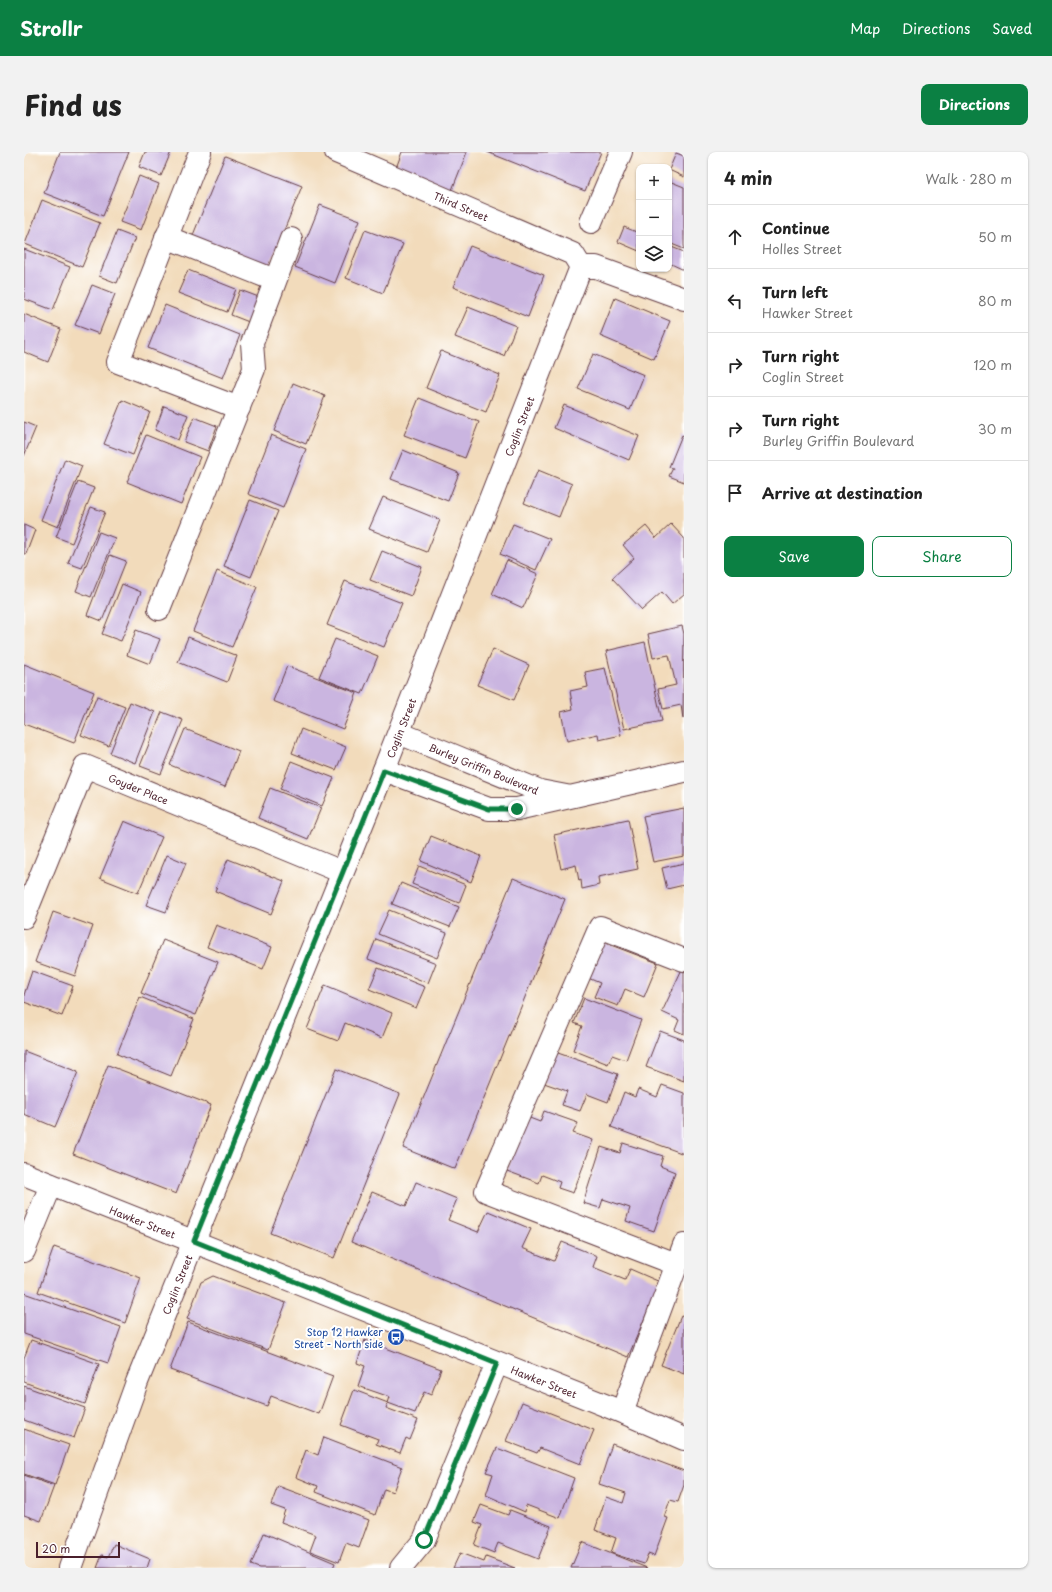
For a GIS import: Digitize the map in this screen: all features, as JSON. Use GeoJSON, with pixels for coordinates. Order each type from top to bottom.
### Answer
{"type":"FeatureCollection","features":[{"type":"Feature","properties":{"kind":"street"},"geometry":{"type":"LineString","coordinates":[[200,152],[118,362],[239,408]]}},
{"type":"Feature","properties":{"kind":"street","name":"Third Street"},"geometry":{"type":"LineString","coordinates":[[336,152],[572,254],[581,267]]}},
{"type":"Feature","properties":{"kind":"street"},"geometry":{"type":"LineString","coordinates":[[591,222],[621,152]]}},
{"type":"Feature","properties":{"kind":"street"},"geometry":{"type":"LineString","coordinates":[[166,237],[267,277]]}},
{"type":"Feature","properties":{"kind":"street"},"geometry":{"type":"LineString","coordinates":[[159,609],[254,370],[252,343],[291,239]]}},
{"type":"Feature","properties":{"kind":"street"},"geometry":{"type":"LineString","coordinates":[[581,267],[596,267],[684,299]]}},
{"type":"Feature","properties":{"kind":"street","name":"Coglin Street"},"geometry":{"type":"LineString","coordinates":[[70,1568],[137,1382],[399,733],[574,289],[581,267]]}},
{"type":"Feature","properties":{"kind":"street","name":"Burley Griffin Boulevard"},"geometry":{"type":"LineString","coordinates":[[399,733],[540,791],[571,798]]}},
{"type":"Feature","properties":{"kind":"street","name":"Goyder Place"},"geometry":{"type":"LineString","coordinates":[[24,917],[85,766],[342,872]]}},
{"type":"Feature","properties":{"kind":"street","name":"Burley Griffin Boulevard"},"geometry":{"type":"LineString","coordinates":[[384,770],[489,809],[517,809],[571,798],[684,770]]}},
{"type":"Feature","properties":{"kind":"street"},"geometry":{"type":"LineString","coordinates":[[622,1412],[680,1255],[486,1191],[600,927],[684,960]]}},
{"type":"Feature","properties":{"kind":"street","name":"Hawker Street"},"geometry":{"type":"LineString","coordinates":[[24,1174],[622,1412],[684,1439]]}},
{"type":"Feature","properties":{"kind":"street"},"geometry":{"type":"LineString","coordinates":[[24,1251],[51,1185]]}},
{"type":"Feature","properties":{"kind":"street"},"geometry":{"type":"LineString","coordinates":[[401,1568],[424,1540],[497,1363]]}},
{"type":"Feature","properties":{"kind":"building"},"geometry":{"type":"Polygon","coordinates":[[[60,152],[129,152],[103,216],[44,193],[60,152]]]}},
{"type":"Feature","properties":{"kind":"building"},"geometry":{"type":"Polygon","coordinates":[[[145,152],[171,152],[161,176],[139,167],[145,152]]]}},
{"type":"Feature","properties":{"kind":"building"},"geometry":{"type":"Polygon","coordinates":[[[402,152],[467,152],[452,190],[396,168],[402,152]]]}},
{"type":"Feature","properties":{"kind":"building"},"geometry":{"type":"Polygon","coordinates":[[[487,152],[601,152],[585,191],[487,152]]]}},
{"type":"Feature","properties":{"kind":"building"},"geometry":{"type":"Polygon","coordinates":[[[676,153],[684,156],[684,177],[672,171],[671,164],[676,153]]]}},
{"type":"Feature","properties":{"kind":"building"},"geometry":{"type":"Polygon","coordinates":[[[225,156],[302,186],[268,270],[191,240],[225,156]]]}},
{"type":"Feature","properties":{"kind":"building"},"geometry":{"type":"Polygon","coordinates":[[[139,176],[159,184],[141,230],[120,222],[139,176]]]}},
{"type":"Feature","properties":{"kind":"building"},"geometry":{"type":"Polygon","coordinates":[[[672,182],[684,187],[684,249],[672,244],[672,182]]]}},
{"type":"Feature","properties":{"kind":"building"},"geometry":{"type":"Polygon","coordinates":[[[42,200],[100,223],[82,267],[25,244],[42,200]]]}},
{"type":"Feature","properties":{"kind":"building"},"geometry":{"type":"Polygon","coordinates":[[[320,205],[360,220],[335,283],[295,267],[320,205]]]}},
{"type":"Feature","properties":{"kind":"building"},"geometry":{"type":"Polygon","coordinates":[[[624,227],[636,232],[636,250],[618,242],[624,227]]]}},
{"type":"Feature","properties":{"kind":"building"},"geometry":{"type":"Polygon","coordinates":[[[365,230],[403,244],[383,293],[346,278],[365,230]]]}},
{"type":"Feature","properties":{"kind":"building"},"geometry":{"type":"Polygon","coordinates":[[[117,231],[135,238],[117,283],[99,276],[117,231]]]}},
{"type":"Feature","properties":{"kind":"building"},"geometry":{"type":"Polygon","coordinates":[[[470,246],[544,275],[528,317],[453,287],[470,246]]]}},
{"type":"Feature","properties":{"kind":"building"},"geometry":{"type":"Polygon","coordinates":[[[672,247],[684,252],[684,270],[672,264],[672,247]]]}},
{"type":"Feature","properties":{"kind":"building"},"geometry":{"type":"Polygon","coordinates":[[[24,249],[70,267],[53,310],[24,299],[24,249]]]}},
{"type":"Feature","properties":{"kind":"building"},"geometry":{"type":"Polygon","coordinates":[[[188,270],[236,289],[227,312],[178,293],[188,270]]]}},
{"type":"Feature","properties":{"kind":"building"},"geometry":{"type":"Polygon","coordinates":[[[92,285],[115,294],[99,334],[75,325],[92,285]]]}},
{"type":"Feature","properties":{"kind":"building"},"geometry":{"type":"Polygon","coordinates":[[[240,290],[264,299],[254,324],[231,315],[240,290]]]}},
{"type":"Feature","properties":{"kind":"building"},"geometry":{"type":"Polygon","coordinates":[[[615,298],[670,321],[654,359],[600,336],[615,298]]]}},
{"type":"Feature","properties":{"kind":"building"},"geometry":{"type":"Polygon","coordinates":[[[165,305],[240,335],[223,378],[148,348],[165,305]]]}},
{"type":"Feature","properties":{"kind":"building"},"geometry":{"type":"Polygon","coordinates":[[[468,307],[516,326],[504,356],[455,337],[468,307]]]}},
{"type":"Feature","properties":{"kind":"building"},"geometry":{"type":"Polygon","coordinates":[[[24,314],[61,329],[48,362],[24,352],[24,314]]]}},
{"type":"Feature","properties":{"kind":"building"},"geometry":{"type":"Polygon","coordinates":[[[441,351],[500,375],[486,412],[426,388],[441,351]]]}},
{"type":"Feature","properties":{"kind":"building"},"geometry":{"type":"Polygon","coordinates":[[[593,354],[644,375],[630,410],[578,389],[593,354]]]}},
{"type":"Feature","properties":{"kind":"building"},"geometry":{"type":"Polygon","coordinates":[[[293,383],[325,396],[306,444],[274,431],[293,383]]]}},
{"type":"Feature","properties":{"kind":"building"},"geometry":{"type":"Polygon","coordinates":[[[419,398],[479,422],[465,458],[404,435],[419,398]]]}},
{"type":"Feature","properties":{"kind":"building"},"geometry":{"type":"Polygon","coordinates":[[[122,400],[150,412],[133,455],[104,444],[122,400]]]}},
{"type":"Feature","properties":{"kind":"building"},"geometry":{"type":"Polygon","coordinates":[[[564,405],[639,436],[629,460],[554,428],[564,405]]]}},
{"type":"Feature","properties":{"kind":"building"},"geometry":{"type":"Polygon","coordinates":[[[164,406],[188,415],[178,440],[155,430],[164,406]]]}},
{"type":"Feature","properties":{"kind":"building"},"geometry":{"type":"Polygon","coordinates":[[[194,417],[217,426],[208,451],[184,442],[194,417]]]}},
{"type":"Feature","properties":{"kind":"building"},"geometry":{"type":"Polygon","coordinates":[[[24,422],[36,427],[24,456],[24,422]]]}},
{"type":"Feature","properties":{"kind":"building"},"geometry":{"type":"Polygon","coordinates":[[[146,435],[200,457],[181,504],[127,482],[146,435]]]}},
{"type":"Feature","properties":{"kind":"building"},"geometry":{"type":"Polygon","coordinates":[[[271,435],[306,449],[283,508],[248,494],[271,435]]]}},
{"type":"Feature","properties":{"kind":"building"},"geometry":{"type":"Polygon","coordinates":[[[682,435],[684,436],[684,482],[669,476],[673,468],[669,467],[682,435]]]}},
{"type":"Feature","properties":{"kind":"building"},"geometry":{"type":"Polygon","coordinates":[[[403,450],[459,473],[448,501],[391,479],[403,450]]]}},
{"type":"Feature","properties":{"kind":"building"},"geometry":{"type":"Polygon","coordinates":[[[65,459],[82,466],[58,527],[41,520],[65,459]]]}},
{"type":"Feature","properties":{"kind":"building"},"geometry":{"type":"Polygon","coordinates":[[[538,470],[572,484],[559,517],[524,503],[538,470]]]}},
{"type":"Feature","properties":{"kind":"building"},"geometry":{"type":"Polygon","coordinates":[[[78,482],[94,488],[72,543],[56,537],[78,482]]]}},
{"type":"Feature","properties":{"kind":"building"},"geometry":{"type":"Polygon","coordinates":[[[383,497],[440,520],[427,552],[369,529],[383,497]]]}},
{"type":"Feature","properties":{"kind":"building"},"geometry":{"type":"Polygon","coordinates":[[[250,500],[278,511],[251,577],[224,566],[250,500]]]}},
{"type":"Feature","properties":{"kind":"building"},"geometry":{"type":"Polygon","coordinates":[[[91,507],[105,512],[82,568],[68,563],[91,507]]]}},
{"type":"Feature","properties":{"kind":"building"},"geometry":{"type":"Polygon","coordinates":[[[513,524],[550,539],[536,570],[500,554],[513,524]]]}},
{"type":"Feature","properties":{"kind":"building"},"geometry":{"type":"Polygon","coordinates":[[[671,524],[684,538],[684,594],[672,604],[662,592],[642,610],[612,578],[634,558],[623,545],[646,526],[656,538],[671,524]]]}},
{"type":"Feature","properties":{"kind":"building"},"geometry":{"type":"Polygon","coordinates":[[[24,525],[35,530],[26,554],[24,554],[24,525]]]}},
{"type":"Feature","properties":{"kind":"building"},"geometry":{"type":"Polygon","coordinates":[[[99,532],[115,538],[91,597],[76,591],[99,532]]]}},
{"type":"Feature","properties":{"kind":"building"},"geometry":{"type":"Polygon","coordinates":[[[382,551],[422,567],[411,596],[370,580],[382,551]]]}},
{"type":"Feature","properties":{"kind":"building"},"geometry":{"type":"Polygon","coordinates":[[[110,555],[126,561],[102,621],[87,615],[110,555]]]}},
{"type":"Feature","properties":{"kind":"building"},"geometry":{"type":"Polygon","coordinates":[[[507,560],[538,574],[523,608],[492,594],[507,560]]]}},
{"type":"Feature","properties":{"kind":"building"},"geometry":{"type":"Polygon","coordinates":[[[217,571],[257,587],[232,647],[193,631],[217,571]]]}},
{"type":"Feature","properties":{"kind":"building"},"geometry":{"type":"Polygon","coordinates":[[[345,581],[402,603],[384,647],[327,625],[345,581]]]}},
{"type":"Feature","properties":{"kind":"building"},"geometry":{"type":"Polygon","coordinates":[[[122,584],[141,592],[121,641],[102,634],[122,584]]]}},
{"type":"Feature","properties":{"kind":"building"},"geometry":{"type":"Polygon","coordinates":[[[682,626],[684,634],[683,719],[681,705],[663,709],[658,689],[676,685],[669,655],[653,658],[648,634],[682,626]]]}},
{"type":"Feature","properties":{"kind":"building"},"geometry":{"type":"Polygon","coordinates":[[[136,630],[160,639],[150,664],[127,655],[136,630]]]}},
{"type":"Feature","properties":{"kind":"building"},"geometry":{"type":"Polygon","coordinates":[[[188,637],[237,656],[227,682],[178,662],[188,637]]]}},
{"type":"Feature","properties":{"kind":"building"},"geometry":{"type":"Polygon","coordinates":[[[335,639],[378,656],[362,694],[319,677],[335,639]]]}},
{"type":"Feature","properties":{"kind":"building"},"geometry":{"type":"Polygon","coordinates":[[[645,642],[662,721],[624,729],[606,651],[645,642]]]}},
{"type":"Feature","properties":{"kind":"building"},"geometry":{"type":"Polygon","coordinates":[[[493,649],[529,665],[514,700],[477,685],[493,649]]]}},
{"type":"Feature","properties":{"kind":"building"},"geometry":{"type":"Polygon","coordinates":[[[24,664],[94,692],[74,743],[24,724],[24,664]]]}},
{"type":"Feature","properties":{"kind":"building"},"geometry":{"type":"Polygon","coordinates":[[[287,666],[357,693],[343,729],[273,701],[287,666]]]}},
{"type":"Feature","properties":{"kind":"building"},"geometry":{"type":"Polygon","coordinates":[[[605,668],[621,735],[599,740],[598,734],[567,741],[561,712],[573,709],[570,691],[588,687],[585,672],[605,668]]]}},
{"type":"Feature","properties":{"kind":"building"},"geometry":{"type":"Polygon","coordinates":[[[97,696],[125,707],[109,746],[81,735],[97,696]]]}},
{"type":"Feature","properties":{"kind":"building"},"geometry":{"type":"Polygon","coordinates":[[[130,702],[155,712],[135,763],[110,753],[130,702]]]}},
{"type":"Feature","properties":{"kind":"building"},"geometry":{"type":"Polygon","coordinates":[[[162,712],[183,720],[161,774],[140,766],[162,712]]]}},
{"type":"Feature","properties":{"kind":"building"},"geometry":{"type":"Polygon","coordinates":[[[185,729],[239,751],[225,787],[170,765],[185,729]]]}},
{"type":"Feature","properties":{"kind":"building"},"geometry":{"type":"Polygon","coordinates":[[[301,729],[346,747],[336,770],[292,753],[301,729]]]}},
{"type":"Feature","properties":{"kind":"building"},"geometry":{"type":"Polygon","coordinates":[[[291,761],[334,778],[322,806],[280,789],[291,761]]]}},
{"type":"Feature","properties":{"kind":"building"},"geometry":{"type":"Polygon","coordinates":[[[270,788],[321,808],[308,839],[258,818],[270,788]]]}},
{"type":"Feature","properties":{"kind":"building"},"geometry":{"type":"Polygon","coordinates":[[[684,808],[684,856],[653,862],[643,816],[684,808]]]}},
{"type":"Feature","properties":{"kind":"building"},"geometry":{"type":"Polygon","coordinates":[[[628,819],[638,869],[598,877],[599,885],[582,889],[581,880],[579,881],[576,865],[561,869],[554,835],[628,819]]]}},
{"type":"Feature","properties":{"kind":"building"},"geometry":{"type":"Polygon","coordinates":[[[124,821],[162,837],[138,893],[100,878],[124,821]]]}},
{"type":"Feature","properties":{"kind":"building"},"geometry":{"type":"Polygon","coordinates":[[[431,836],[481,856],[471,882],[421,861],[431,836]]]}},
{"type":"Feature","properties":{"kind":"building"},"geometry":{"type":"Polygon","coordinates":[[[167,855],[186,863],[166,912],[146,905],[167,855]]]}},
{"type":"Feature","properties":{"kind":"building"},"geometry":{"type":"Polygon","coordinates":[[[228,859],[284,881],[271,914],[215,891],[228,859]]]}},
{"type":"Feature","properties":{"kind":"building"},"geometry":{"type":"Polygon","coordinates":[[[684,863],[684,885],[667,889],[662,868],[684,863]]]}},
{"type":"Feature","properties":{"kind":"building"},"geometry":{"type":"Polygon","coordinates":[[[419,866],[466,885],[459,903],[412,884],[419,866]]]}},
{"type":"Feature","properties":{"kind":"building"},"geometry":{"type":"Polygon","coordinates":[[[513,878],[565,899],[455,1169],[403,1148],[513,878]]]}},
{"type":"Feature","properties":{"kind":"building"},"geometry":{"type":"Polygon","coordinates":[[[401,883],[459,907],[450,927],[392,904],[401,883]]]}},
{"type":"Feature","properties":{"kind":"building"},"geometry":{"type":"Polygon","coordinates":[[[389,910],[447,933],[437,958],[378,934],[389,910]]]}},
{"type":"Feature","properties":{"kind":"building"},"geometry":{"type":"Polygon","coordinates":[[[53,912],[93,926],[75,976],[35,962],[53,912]]]}},
{"type":"Feature","properties":{"kind":"building"},"geometry":{"type":"Polygon","coordinates":[[[216,925],[272,947],[263,969],[207,947],[216,925]]]}},
{"type":"Feature","properties":{"kind":"building"},"geometry":{"type":"Polygon","coordinates":[[[376,939],[436,963],[428,983],[368,959],[376,939]]]}},
{"type":"Feature","properties":{"kind":"building"},"geometry":{"type":"Polygon","coordinates":[[[163,940],[218,962],[196,1015],[141,993],[163,940]]]}},
{"type":"Feature","properties":{"kind":"building"},"geometry":{"type":"Polygon","coordinates":[[[603,942],[658,963],[644,997],[625,989],[618,1006],[594,997],[600,983],[588,978],[603,942]]]}},
{"type":"Feature","properties":{"kind":"building"},"geometry":{"type":"Polygon","coordinates":[[[683,967],[684,1034],[675,1030],[679,1020],[662,1012],[683,967]]]}},
{"type":"Feature","properties":{"kind":"building"},"geometry":{"type":"Polygon","coordinates":[[[378,968],[425,987],[416,1008],[369,989],[378,968]]]}},
{"type":"Feature","properties":{"kind":"building"},"geometry":{"type":"Polygon","coordinates":[[[32,971],[73,986],[62,1016],[24,1002],[24,995],[32,971]]]}},
{"type":"Feature","properties":{"kind":"building"},"geometry":{"type":"Polygon","coordinates":[[[325,985],[392,1013],[382,1038],[345,1023],[338,1041],[307,1029],[325,985]]]}},
{"type":"Feature","properties":{"kind":"building"},"geometry":{"type":"Polygon","coordinates":[[[140,997],[194,1019],[171,1076],[117,1054],[140,997]]]}},
{"type":"Feature","properties":{"kind":"building"},"geometry":{"type":"Polygon","coordinates":[[[584,998],[641,1020],[626,1060],[612,1055],[608,1064],[573,1050],[582,1026],[574,1023],[584,998]]]}},
{"type":"Feature","properties":{"kind":"building"},"geometry":{"type":"Polygon","coordinates":[[[660,1031],[684,1040],[684,1081],[646,1067],[660,1031]]]}},
{"type":"Feature","properties":{"kind":"building"},"geometry":{"type":"Polygon","coordinates":[[[24,1051],[78,1072],[55,1127],[24,1114],[24,1051]]]}},
{"type":"Feature","properties":{"kind":"building"},"geometry":{"type":"Polygon","coordinates":[[[555,1052],[618,1074],[608,1102],[587,1094],[580,1111],[562,1105],[567,1091],[544,1083],[555,1052]]]}},
{"type":"Feature","properties":{"kind":"building"},"geometry":{"type":"Polygon","coordinates":[[[108,1065],[211,1105],[176,1194],[73,1154],[108,1065]]]}},
{"type":"Feature","properties":{"kind":"building"},"geometry":{"type":"Polygon","coordinates":[[[336,1069],[400,1094],[334,1258],[270,1233],[336,1069]]]}},
{"type":"Feature","properties":{"kind":"building"},"geometry":{"type":"Polygon","coordinates":[[[662,1085],[684,1093],[684,1154],[611,1127],[624,1092],[635,1097],[638,1089],[657,1097],[662,1085]]]}},
{"type":"Feature","properties":{"kind":"building"},"geometry":{"type":"Polygon","coordinates":[[[544,1111],[578,1123],[573,1133],[593,1140],[573,1193],[558,1188],[560,1182],[542,1175],[539,1183],[507,1171],[527,1117],[540,1122],[544,1111]]]}},
{"type":"Feature","properties":{"kind":"building"},"geometry":{"type":"Polygon","coordinates":[[[623,1143],[663,1156],[660,1166],[675,1172],[654,1231],[626,1221],[630,1208],[603,1199],[600,1208],[583,1203],[601,1147],[620,1153],[623,1143]]]}},
{"type":"Feature","properties":{"kind":"building"},"geometry":{"type":"Polygon","coordinates":[[[416,1182],[457,1199],[448,1220],[478,1232],[488,1211],[531,1229],[522,1248],[554,1261],[562,1242],[597,1256],[593,1267],[625,1280],[630,1269],[660,1282],[628,1357],[351,1242],[372,1192],[406,1206],[416,1182]]]}},
{"type":"Feature","properties":{"kind":"building"},"geometry":{"type":"Polygon","coordinates":[[[54,1247],[141,1278],[125,1323],[38,1292],[54,1247]]]}},
{"type":"Feature","properties":{"kind":"building"},"geometry":{"type":"Polygon","coordinates":[[[213,1276],[286,1303],[268,1350],[187,1319],[201,1282],[213,1276]]]}},
{"type":"Feature","properties":{"kind":"building"},"geometry":{"type":"Polygon","coordinates":[[[24,1293],[121,1327],[108,1363],[24,1334],[24,1293]]]}},
{"type":"Feature","properties":{"kind":"building"},"geometry":{"type":"Polygon","coordinates":[[[681,1316],[684,1317],[684,1374],[661,1365],[681,1316]]]}},
{"type":"Feature","properties":{"kind":"building"},"geometry":{"type":"Polygon","coordinates":[[[188,1322],[333,1376],[319,1414],[271,1396],[267,1406],[170,1370],[188,1322]]]}},
{"type":"Feature","properties":{"kind":"building"},"geometry":{"type":"Polygon","coordinates":[[[31,1340],[99,1364],[85,1404],[24,1382],[24,1358],[31,1340]]]}},
{"type":"Feature","properties":{"kind":"building"},"geometry":{"type":"Polygon","coordinates":[[[365,1340],[441,1369],[431,1395],[424,1392],[415,1413],[388,1403],[390,1397],[358,1386],[365,1366],[357,1363],[365,1340]]]}},
{"type":"Feature","properties":{"kind":"building"},"geometry":{"type":"Polygon","coordinates":[[[24,1386],[85,1408],[74,1438],[24,1420],[24,1386]]]}},
{"type":"Feature","properties":{"kind":"building"},"geometry":{"type":"Polygon","coordinates":[[[354,1390],[388,1403],[386,1408],[418,1420],[410,1440],[406,1438],[400,1453],[376,1444],[378,1439],[341,1425],[354,1390]]]}},
{"type":"Feature","properties":{"kind":"building"},"geometry":{"type":"Polygon","coordinates":[[[522,1402],[594,1430],[580,1464],[540,1448],[537,1453],[506,1441],[522,1402]]]}},
{"type":"Feature","properties":{"kind":"building"},"geometry":{"type":"Polygon","coordinates":[[[24,1429],[69,1445],[55,1485],[24,1474],[24,1429]]]}},
{"type":"Feature","properties":{"kind":"building"},"geometry":{"type":"Polygon","coordinates":[[[324,1437],[402,1467],[393,1492],[384,1489],[375,1515],[316,1492],[318,1486],[296,1477],[306,1450],[318,1455],[324,1437]]]}},
{"type":"Feature","properties":{"kind":"building"},"geometry":{"type":"Polygon","coordinates":[[[612,1444],[684,1471],[684,1485],[678,1502],[670,1500],[664,1517],[668,1518],[654,1556],[648,1554],[644,1564],[611,1553],[616,1538],[595,1530],[606,1497],[623,1503],[626,1493],[599,1484],[612,1444]]]}},
{"type":"Feature","properties":{"kind":"building"},"geometry":{"type":"Polygon","coordinates":[[[497,1448],[574,1478],[560,1518],[526,1505],[525,1512],[486,1495],[493,1474],[486,1472],[497,1448]]]}},
{"type":"Feature","properties":{"kind":"building"},"geometry":{"type":"Polygon","coordinates":[[[24,1475],[54,1486],[41,1521],[24,1515],[24,1475]]]}},
{"type":"Feature","properties":{"kind":"building"},"geometry":{"type":"Polygon","coordinates":[[[278,1486],[369,1520],[359,1548],[346,1543],[339,1562],[310,1551],[316,1535],[281,1522],[285,1510],[271,1505],[278,1486]]]}},
{"type":"Feature","properties":{"kind":"building"},"geometry":{"type":"Polygon","coordinates":[[[481,1505],[508,1515],[510,1510],[551,1526],[538,1559],[498,1543],[494,1553],[474,1545],[482,1525],[474,1522],[481,1505]]]}},
{"type":"Feature","properties":{"kind":"building"},"geometry":{"type":"Polygon","coordinates":[[[264,1533],[335,1563],[333,1568],[259,1568],[251,1565],[264,1533]]]}},
{"type":"Feature","properties":{"kind":"building"},"geometry":{"type":"Polygon","coordinates":[[[582,1542],[647,1568],[571,1568],[582,1542]]]}},
{"type":"Feature","properties":{"kind":"building"},"geometry":{"type":"Polygon","coordinates":[[[114,1544],[150,1559],[147,1568],[97,1568],[102,1555],[108,1557],[114,1544]]]}},
{"type":"Feature","properties":{"kind":"building"},"geometry":{"type":"Polygon","coordinates":[[[460,1553],[484,1562],[486,1557],[515,1568],[453,1568],[460,1553]]]}},
{"type":"Feature","properties":{"kind":"place","name":"Stop 12 Hawker Street - North side"},"geometry":{"type":"Point","coordinates":[396,1337]}},
{"type":"Feature","properties":{"kind":"route"},"geometry":{"type":"LineString","coordinates":[[424,1540],[497,1363],[194,1241],[384,770],[489,809],[517,809]]}}]}
